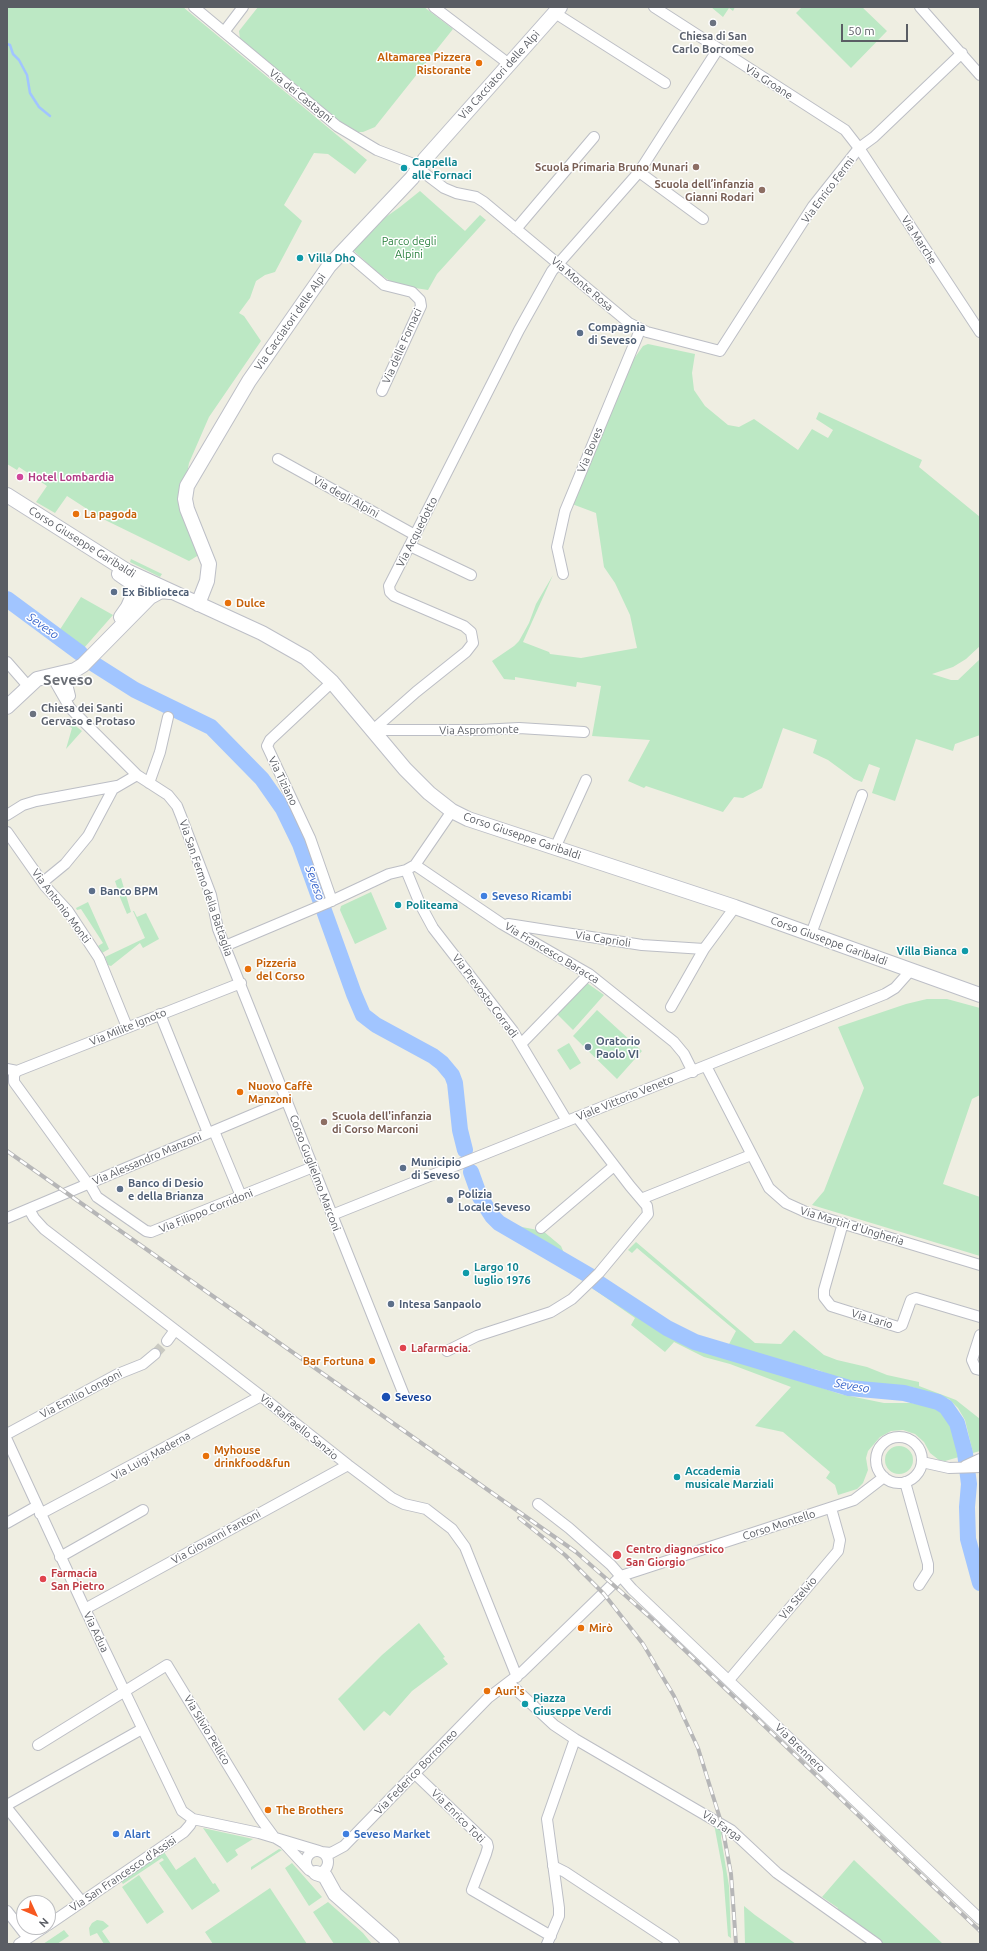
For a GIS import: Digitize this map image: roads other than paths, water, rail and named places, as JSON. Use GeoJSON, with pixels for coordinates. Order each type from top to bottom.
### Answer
{"type":"FeatureCollection","features":[{"type":"Feature","properties":{"kind":"street","name":"Via dei Castagni"},"geometry":{"type":"LineString","coordinates":[[194,7],[337,126],[371,147],[402,158],[419,168]]}},
{"type":"Feature","properties":{"kind":"street"},"geometry":{"type":"LineString","coordinates":[[224,32],[243,7]]}},
{"type":"Feature","properties":{"kind":"street"},"geometry":{"type":"LineString","coordinates":[[434,7],[509,64]]}},
{"type":"Feature","properties":{"kind":"street"},"geometry":{"type":"LineString","coordinates":[[921,7],[980,74]]}},
{"type":"Feature","properties":{"kind":"street","name":"Via Groane"},"geometry":{"type":"LineString","coordinates":[[659,8],[842,129],[859,148]]}},
{"type":"Feature","properties":{"kind":"street"},"geometry":{"type":"LineString","coordinates":[[557,10],[665,83]]}},
{"type":"Feature","properties":{"kind":"street","name":"Via Cacciatori delle Alpi"},"geometry":{"type":"LineString","coordinates":[[198,604],[207,581],[209,564],[187,509],[185,499],[187,486],[256,370],[329,266],[404,187],[557,10]]}},
{"type":"Feature","properties":{"kind":"street","name":"Via Acquedotto"},"geometry":{"type":"LineString","coordinates":[[373,730],[412,695],[466,652],[473,642],[470,632],[464,626],[394,596],[390,592],[390,585],[415,535],[519,330],[558,264],[639,172],[718,48]]}},
{"type":"Feature","properties":{"kind":"street","name":"Via Enrico Fermi"},"geometry":{"type":"LineString","coordinates":[[720,350],[813,206],[859,148],[874,137],[962,53]]}},
{"type":"Feature","properties":{"kind":"street"},"geometry":{"type":"LineString","coordinates":[[516,229],[594,137]]}},
{"type":"Feature","properties":{"kind":"street","name":"Via Marche"},"geometry":{"type":"LineString","coordinates":[[859,148],[980,332]]}},
{"type":"Feature","properties":{"kind":"street","name":"Via Monte Rosa"},"geometry":{"type":"LineString","coordinates":[[419,168],[444,188],[456,193],[476,197],[484,202],[617,314],[640,330],[720,350]]}},
{"type":"Feature","properties":{"kind":"street"},"geometry":{"type":"LineString","coordinates":[[639,172],[703,219]]}},
{"type":"Feature","properties":{"kind":"street","name":"Via delle Fornaci"},"geometry":{"type":"LineString","coordinates":[[343,250],[384,285],[412,292],[420,300],[421,306],[382,391]]}},
{"type":"Feature","properties":{"kind":"street","name":"Via Boves"},"geometry":{"type":"LineString","coordinates":[[563,574],[557,547],[565,511],[640,330]]}},
{"type":"Feature","properties":{"kind":"street","name":"Via degli Alpini"},"geometry":{"type":"LineString","coordinates":[[278,459],[415,535]]}},
{"type":"Feature","properties":{"kind":"street","name":"Corso Giuseppe Garibaldi"},"geometry":{"type":"LineString","coordinates":[[7,495],[120,568],[262,633],[291,648],[306,658],[332,682],[405,769],[429,793],[452,811],[481,824],[735,907],[980,995]]}},
{"type":"Feature","properties":{"kind":"street"},"geometry":{"type":"LineString","coordinates":[[77,540],[88,554],[130,582],[141,596]]}},
{"type":"Feature","properties":{"kind":"street"},"geometry":{"type":"LineString","coordinates":[[410,546],[471,575]]}},
{"type":"Feature","properties":{"kind":"street"},"geometry":{"type":"LineString","coordinates":[[7,707],[32,682],[63,671],[77,669],[141,596],[153,591],[152,585],[148,582]]}},
{"type":"Feature","properties":{"kind":"street"},"geometry":{"type":"LineString","coordinates":[[141,596],[160,592],[174,593]]}},
{"type":"Feature","properties":{"kind":"street"},"geometry":{"type":"LineString","coordinates":[[68,697],[74,680],[87,658]]}},
{"type":"Feature","properties":{"kind":"street"},"geometry":{"type":"LineString","coordinates":[[7,662],[32,682]]}},
{"type":"Feature","properties":{"kind":"street"},"geometry":{"type":"LineString","coordinates":[[63,671],[55,676],[54,680],[68,697]]}},
{"type":"Feature","properties":{"kind":"street"},"geometry":{"type":"LineString","coordinates":[[32,682],[46,678],[68,697]]}},
{"type":"Feature","properties":{"kind":"street","name":"Via Tiziano"},"geometry":{"type":"LineString","coordinates":[[330,902],[310,838],[267,746],[270,740],[332,682]]}},
{"type":"Feature","properties":{"kind":"street","name":"Via San Fermo della Battaglia"},"geometry":{"type":"LineString","coordinates":[[68,697],[70,706],[75,712],[128,767],[137,775],[168,795],[179,811],[210,895],[217,925],[241,983]]}},
{"type":"Feature","properties":{"kind":"street"},"geometry":{"type":"LineString","coordinates":[[149,783],[160,752],[168,717]]}},
{"type":"Feature","properties":{"kind":"street","name":"Via Aspromonte"},"geometry":{"type":"LineString","coordinates":[[373,730],[519,728],[584,732]]}},
{"type":"Feature","properties":{"kind":"street"},"geometry":{"type":"LineString","coordinates":[[7,815],[23,805],[36,801],[117,786],[137,775]]}},
{"type":"Feature","properties":{"kind":"street"},"geometry":{"type":"LineString","coordinates":[[555,848],[586,780]]}},
{"type":"Feature","properties":{"kind":"street"},"geometry":{"type":"LineString","coordinates":[[43,882],[65,864],[83,843],[95,825],[109,795],[117,786]]}},
{"type":"Feature","properties":{"kind":"street"},"geometry":{"type":"LineString","coordinates":[[811,934],[862,795]]}},
{"type":"Feature","properties":{"kind":"street"},"geometry":{"type":"LineString","coordinates":[[225,946],[330,902],[389,874],[406,870],[415,865],[452,811]]}},
{"type":"Feature","properties":{"kind":"street","name":"Via Antonio Monti"},"geometry":{"type":"LineString","coordinates":[[7,832],[43,882],[68,911],[99,958],[127,1027]]}},
{"type":"Feature","properties":{"kind":"street","name":"Via Francesco Baracca"},"geometry":{"type":"LineString","coordinates":[[415,865],[502,924],[589,974],[674,1042],[684,1054],[693,1072]]}},
{"type":"Feature","properties":{"kind":"street","name":"Via Prevosto Corradi"},"geometry":{"type":"LineString","coordinates":[[406,870],[420,904],[433,928],[496,1008],[521,1044],[567,1121]]}},
{"type":"Feature","properties":{"kind":"street"},"geometry":{"type":"LineString","coordinates":[[671,1007],[704,949],[735,907]]}},
{"type":"Feature","properties":{"kind":"street","name":"Via Caprioli"},"geometry":{"type":"LineString","coordinates":[[502,924],[642,945],[704,949]]}},
{"type":"Feature","properties":{"kind":"street","name":"Viale Vittorio Veneto"},"geometry":{"type":"LineString","coordinates":[[332,1215],[886,994],[895,988],[911,970]]}},
{"type":"Feature","properties":{"kind":"street"},"geometry":{"type":"LineString","coordinates":[[521,1044],[589,974]]}},
{"type":"Feature","properties":{"kind":"street","name":"Via Milite Ignoto"},"geometry":{"type":"LineString","coordinates":[[12,1070],[241,983]]}},
{"type":"Feature","properties":{"kind":"street","name":"Corso Guglielmo Marconi"},"geometry":{"type":"LineString","coordinates":[[241,983],[404,1395]]}},
{"type":"Feature","properties":{"kind":"street"},"geometry":{"type":"LineString","coordinates":[[160,1014],[240,1196]]}},
{"type":"Feature","properties":{"kind":"street","name":"Via Martiri d'Ungheria"},"geometry":{"type":"LineString","coordinates":[[706,1066],[769,1188],[786,1203],[797,1209],[980,1265]]}},
{"type":"Feature","properties":{"kind":"street"},"geometry":{"type":"LineString","coordinates":[[12,1070],[14,1082],[89,1183]]}},
{"type":"Feature","properties":{"kind":"street","name":"Via Alessandro Manzoni"},"geometry":{"type":"LineString","coordinates":[[7,1218],[287,1100]]}},
{"type":"Feature","properties":{"kind":"street"},"geometry":{"type":"LineString","coordinates":[[447,1351],[477,1336],[551,1312],[572,1299],[599,1273],[647,1216],[649,1209],[614,1166],[578,1117]]}},
{"type":"Feature","properties":{"kind":"street"},"geometry":{"type":"LineString","coordinates":[[641,1199],[752,1155]]}},
{"type":"Feature","properties":{"kind":"street"},"geometry":{"type":"LineString","coordinates":[[541,1228],[614,1166]]}},
{"type":"Feature","properties":{"kind":"street","name":"Via Filippo Corridoni"},"geometry":{"type":"LineString","coordinates":[[89,1183],[97,1197],[150,1232],[313,1167]]}},
{"type":"Feature","properties":{"kind":"street","name":"Via Raffaello Sanzio"},"geometry":{"type":"LineString","coordinates":[[29,1209],[34,1218],[44,1229],[348,1465],[392,1498],[404,1504],[426,1509],[458,1535],[465,1547],[513,1680]]}},
{"type":"Feature","properties":{"kind":"street","name":"Via Lario"},"geometry":{"type":"LineString","coordinates":[[843,1223],[824,1290],[824,1297],[831,1306],[898,1327],[902,1325],[911,1300],[916,1298],[980,1317]]}},
{"type":"Feature","properties":{"kind":"street"},"geometry":{"type":"LineString","coordinates":[[167,1340],[175,1330]]}},
{"type":"Feature","properties":{"kind":"street"},"geometry":{"type":"LineString","coordinates":[[980,1335],[972,1360],[976,1369],[980,1370]]}},
{"type":"Feature","properties":{"kind":"street","name":"Via Emilio Longoni"},"geometry":{"type":"LineString","coordinates":[[7,1434],[118,1374],[143,1364],[155,1354]]}},
{"type":"Feature","properties":{"kind":"street","name":"Via Luigi Maderna"},"geometry":{"type":"LineString","coordinates":[[7,1523],[39,1510],[261,1396]]}},
{"type":"Feature","properties":{"kind":"street"},"geometry":{"type":"LineString","coordinates":[[905,1437],[914,1442],[921,1451],[922,1462],[915,1477],[905,1482],[894,1482],[884,1477],[877,1468],[876,1457],[880,1447],[888,1439],[905,1437]]}},
{"type":"Feature","properties":{"kind":"street","name":"Via Adua"},"geometry":{"type":"LineString","coordinates":[[7,1440],[60,1557],[180,1808],[186,1815],[193,1819]]}},
{"type":"Feature","properties":{"kind":"street"},"geometry":{"type":"LineString","coordinates":[[922,1462],[949,1468],[977,1463]]}},
{"type":"Feature","properties":{"kind":"street","name":"Via Giovanni Fantoni"},"geometry":{"type":"LineString","coordinates":[[85,1609],[348,1465]]}},
{"type":"Feature","properties":{"kind":"street","name":"Corso Montello"},"geometry":{"type":"LineString","coordinates":[[621,1576],[831,1508],[862,1496],[884,1477]]}},
{"type":"Feature","properties":{"kind":"street"},"geometry":{"type":"LineString","coordinates":[[905,1482],[928,1564],[928,1571],[918,1585]]}},
{"type":"Feature","properties":{"kind":"street","name":"Via Brennero"},"geometry":{"type":"LineString","coordinates":[[538,1504],[569,1528],[621,1576],[632,1589],[980,1919]]}},
{"type":"Feature","properties":{"kind":"street","name":"Via Stelvio"},"geometry":{"type":"LineString","coordinates":[[729,1680],[838,1551],[840,1540],[831,1508]]}},
{"type":"Feature","properties":{"kind":"street"},"geometry":{"type":"LineString","coordinates":[[60,1557],[143,1510]]}},
{"type":"Feature","properties":{"kind":"street","name":"Via Federico Borromeo"},"geometry":{"type":"LineString","coordinates":[[320,1852],[331,1853],[344,1846],[488,1698],[513,1680],[600,1598],[621,1576]]}},
{"type":"Feature","properties":{"kind":"street","name":"Via Silvio Pellico"},"geometry":{"type":"LineString","coordinates":[[38,1745],[167,1665],[260,1818],[274,1837]]}},
{"type":"Feature","properties":{"kind":"street"},"geometry":{"type":"LineString","coordinates":[[513,1680],[549,1721],[575,1739],[547,1819],[559,1908],[559,1916],[549,1940]]}},
{"type":"Feature","properties":{"kind":"street"},"geometry":{"type":"LineString","coordinates":[[7,1805],[142,1729]]}},
{"type":"Feature","properties":{"kind":"street","name":"Via Farga"},"geometry":{"type":"LineString","coordinates":[[575,1739],[731,1830],[777,1873],[877,1944]]}},
{"type":"Feature","properties":{"kind":"street","name":"Via Enrico Toti"},"geometry":{"type":"LineString","coordinates":[[415,1774],[486,1843],[488,1847],[472,1890],[549,1940]]}},
{"type":"Feature","properties":{"kind":"street"},"geometry":{"type":"LineString","coordinates":[[7,1808],[82,1902]]}},
{"type":"Feature","properties":{"kind":"street"},"geometry":{"type":"LineString","coordinates":[[193,1819],[274,1837],[320,1852],[326,1857],[327,1864],[324,1870],[312,1871]]}},
{"type":"Feature","properties":{"kind":"street","name":"Via San Francesco d'Assisi"},"geometry":{"type":"LineString","coordinates":[[56,1920],[184,1832],[193,1819]]}},
{"type":"Feature","properties":{"kind":"street"},"geometry":{"type":"LineString","coordinates":[[274,1837],[284,1843],[312,1871],[325,1876],[335,1894],[392,1944]]}},
{"type":"Feature","properties":{"kind":"street"},"geometry":{"type":"LineString","coordinates":[[312,1871],[306,1864],[307,1857],[312,1852],[320,1852]]}},
{"type":"Feature","properties":{"kind":"street"},"geometry":{"type":"LineString","coordinates":[[553,1866],[566,1872],[674,1944]]}},
{"type":"Feature","properties":{"kind":"street"},"geometry":{"type":"LineString","coordinates":[[7,1911],[28,1938]]}},
{"type":"Feature","properties":{"kind":"street"},"geometry":{"type":"LineString","coordinates":[[19,1944],[33,1935]]}},
{"type":"Feature","properties":{"kind":"waterway"},"geometry":{"type":"LineString","coordinates":[[7,44],[10,45],[13,54],[19,60],[27,75],[30,93],[39,107],[50,116]]}},
{"type":"Feature","properties":{"kind":"waterway","name":"Seveso"},"geometry":{"type":"LineString","coordinates":[[7,599],[80,653]]}},
{"type":"Feature","properties":{"kind":"waterway","name":"Seveso"},"geometry":{"type":"LineString","coordinates":[[94,664],[135,690],[211,727],[262,779],[283,809],[300,844],[363,1015],[376,1025],[433,1056],[442,1063],[452,1075],[455,1083],[460,1130],[465,1150]]}},
{"type":"Feature","properties":{"kind":"waterway","name":"Seveso"},"geometry":{"type":"LineString","coordinates":[[471,1172],[480,1197],[492,1216],[499,1223],[590,1276]]}},
{"type":"Feature","properties":{"kind":"waterway","name":"Seveso"},"geometry":{"type":"LineString","coordinates":[[597,1282],[667,1328],[695,1342],[849,1388],[904,1393],[938,1402],[946,1407],[957,1423],[965,1453],[969,1484],[967,1507],[968,1539],[980,1583]]}},
{"type":"Feature","properties":{"kind":"tunnel"},"geometry":{"type":"LineString","coordinates":[[155,1354],[167,1341]]}},
{"type":"Feature","properties":{"kind":"railway"},"geometry":{"type":"LineString","coordinates":[[7,1151],[576,1552],[652,1619],[980,1931]]}},
{"type":"Feature","properties":{"kind":"railway"},"geometry":{"type":"LineString","coordinates":[[519,1518],[565,1555],[604,1594],[643,1644],[674,1696],[698,1748],[722,1825],[731,1874],[736,1944]]}},
{"type":"Feature","properties":{"kind":"place","name":"Chiesa di San Carlo Borromeo"},"geometry":{"type":"Point","coordinates":[713,23]}},
{"type":"Feature","properties":{"kind":"place","name":"Altamarea Pizzera Ristorante"},"geometry":{"type":"Point","coordinates":[479,63]}},
{"type":"Feature","properties":{"kind":"place","name":"Scuola Primaria Bruno Munari"},"geometry":{"type":"Point","coordinates":[696,167]}},
{"type":"Feature","properties":{"kind":"place","name":"Cappella alle Fornaci"},"geometry":{"type":"Point","coordinates":[404,168]}},
{"type":"Feature","properties":{"kind":"place","name":"Scuola dell’infanzia Gianni Rodari"},"geometry":{"type":"Point","coordinates":[762,190]}},
{"type":"Feature","properties":{"kind":"place","name":"Villa Dho"},"geometry":{"type":"Point","coordinates":[300,258]}},
{"type":"Feature","properties":{"kind":"place","name":"Compagnia di Seveso"},"geometry":{"type":"Point","coordinates":[580,333]}},
{"type":"Feature","properties":{"kind":"place","name":"Hotel Lombardia"},"geometry":{"type":"Point","coordinates":[20,477]}},
{"type":"Feature","properties":{"kind":"place","name":"La pagoda"},"geometry":{"type":"Point","coordinates":[76,514]}},
{"type":"Feature","properties":{"kind":"place","name":"Ex Biblioteca"},"geometry":{"type":"Point","coordinates":[114,592]}},
{"type":"Feature","properties":{"kind":"place","name":"Dulce"},"geometry":{"type":"Point","coordinates":[228,603]}},
{"type":"Feature","properties":{"kind":"place","name":"Chiesa dei Santi Gervaso e Protaso"},"geometry":{"type":"Point","coordinates":[33,714]}},
{"type":"Feature","properties":{"kind":"place","name":"Banco BPM"},"geometry":{"type":"Point","coordinates":[92,891]}},
{"type":"Feature","properties":{"kind":"place","name":"Seveso Ricambi"},"geometry":{"type":"Point","coordinates":[484,896]}},
{"type":"Feature","properties":{"kind":"place","name":"Politeama"},"geometry":{"type":"Point","coordinates":[398,905]}},
{"type":"Feature","properties":{"kind":"place","name":"Villa Bianca"},"geometry":{"type":"Point","coordinates":[965,951]}},
{"type":"Feature","properties":{"kind":"place","name":"Pizzeria del Corso"},"geometry":{"type":"Point","coordinates":[248,969]}},
{"type":"Feature","properties":{"kind":"place","name":"Oratorio Paolo VI"},"geometry":{"type":"Point","coordinates":[588,1047]}},
{"type":"Feature","properties":{"kind":"place","name":"Nuovo Caffè Manzoni"},"geometry":{"type":"Point","coordinates":[240,1092]}},
{"type":"Feature","properties":{"kind":"place","name":"Scuola dell'infanzia di Corso Marconi"},"geometry":{"type":"Point","coordinates":[324,1122]}},
{"type":"Feature","properties":{"kind":"place","name":"Municipio di Seveso"},"geometry":{"type":"Point","coordinates":[403,1168]}},
{"type":"Feature","properties":{"kind":"place","name":"Banco di Desio e della Brianza"},"geometry":{"type":"Point","coordinates":[120,1189]}},
{"type":"Feature","properties":{"kind":"place","name":"Polizia Locale Seveso"},"geometry":{"type":"Point","coordinates":[450,1200]}},
{"type":"Feature","properties":{"kind":"place","name":"Largo 10 luglio 1976"},"geometry":{"type":"Point","coordinates":[466,1273]}},
{"type":"Feature","properties":{"kind":"place","name":"Intesa Sanpaolo"},"geometry":{"type":"Point","coordinates":[391,1304]}},
{"type":"Feature","properties":{"kind":"place","name":"Lafarmacia."},"geometry":{"type":"Point","coordinates":[403,1348]}},
{"type":"Feature","properties":{"kind":"place","name":"Bar Fortuna"},"geometry":{"type":"Point","coordinates":[372,1361]}},
{"type":"Feature","properties":{"kind":"place","name":"Seveso"},"geometry":{"type":"Point","coordinates":[386,1397]}},
{"type":"Feature","properties":{"kind":"place","name":"Myhouse drinkfood&fun"},"geometry":{"type":"Point","coordinates":[206,1456]}},
{"type":"Feature","properties":{"kind":"place","name":"Accademia musicale Marziali"},"geometry":{"type":"Point","coordinates":[677,1477]}},
{"type":"Feature","properties":{"kind":"place","name":"Centro diagnostico San Giorgio"},"geometry":{"type":"Point","coordinates":[617,1555]}},
{"type":"Feature","properties":{"kind":"place","name":"Farmacia San Pietro"},"geometry":{"type":"Point","coordinates":[43,1579]}},
{"type":"Feature","properties":{"kind":"place","name":"Mirò"},"geometry":{"type":"Point","coordinates":[581,1628]}},
{"type":"Feature","properties":{"kind":"place","name":"Auri's"},"geometry":{"type":"Point","coordinates":[487,1691]}},
{"type":"Feature","properties":{"kind":"place","name":"Piazza Giuseppe Verdi"},"geometry":{"type":"Point","coordinates":[525,1704]}},
{"type":"Feature","properties":{"kind":"place","name":"The Brothers"},"geometry":{"type":"Point","coordinates":[268,1810]}},
{"type":"Feature","properties":{"kind":"place","name":"Alart"},"geometry":{"type":"Point","coordinates":[116,1834]}},
{"type":"Feature","properties":{"kind":"place","name":"Seveso Market"},"geometry":{"type":"Point","coordinates":[346,1834]}},
{"type":"Feature","properties":{"kind":"district","name":"Seveso"},"geometry":{"type":"Point","coordinates":[68,680]}},
{"type":"Feature","properties":{"kind":"park label","name":"Parco degli Alpini"},"geometry":{"type":"Point","coordinates":[409,247]}}]}
